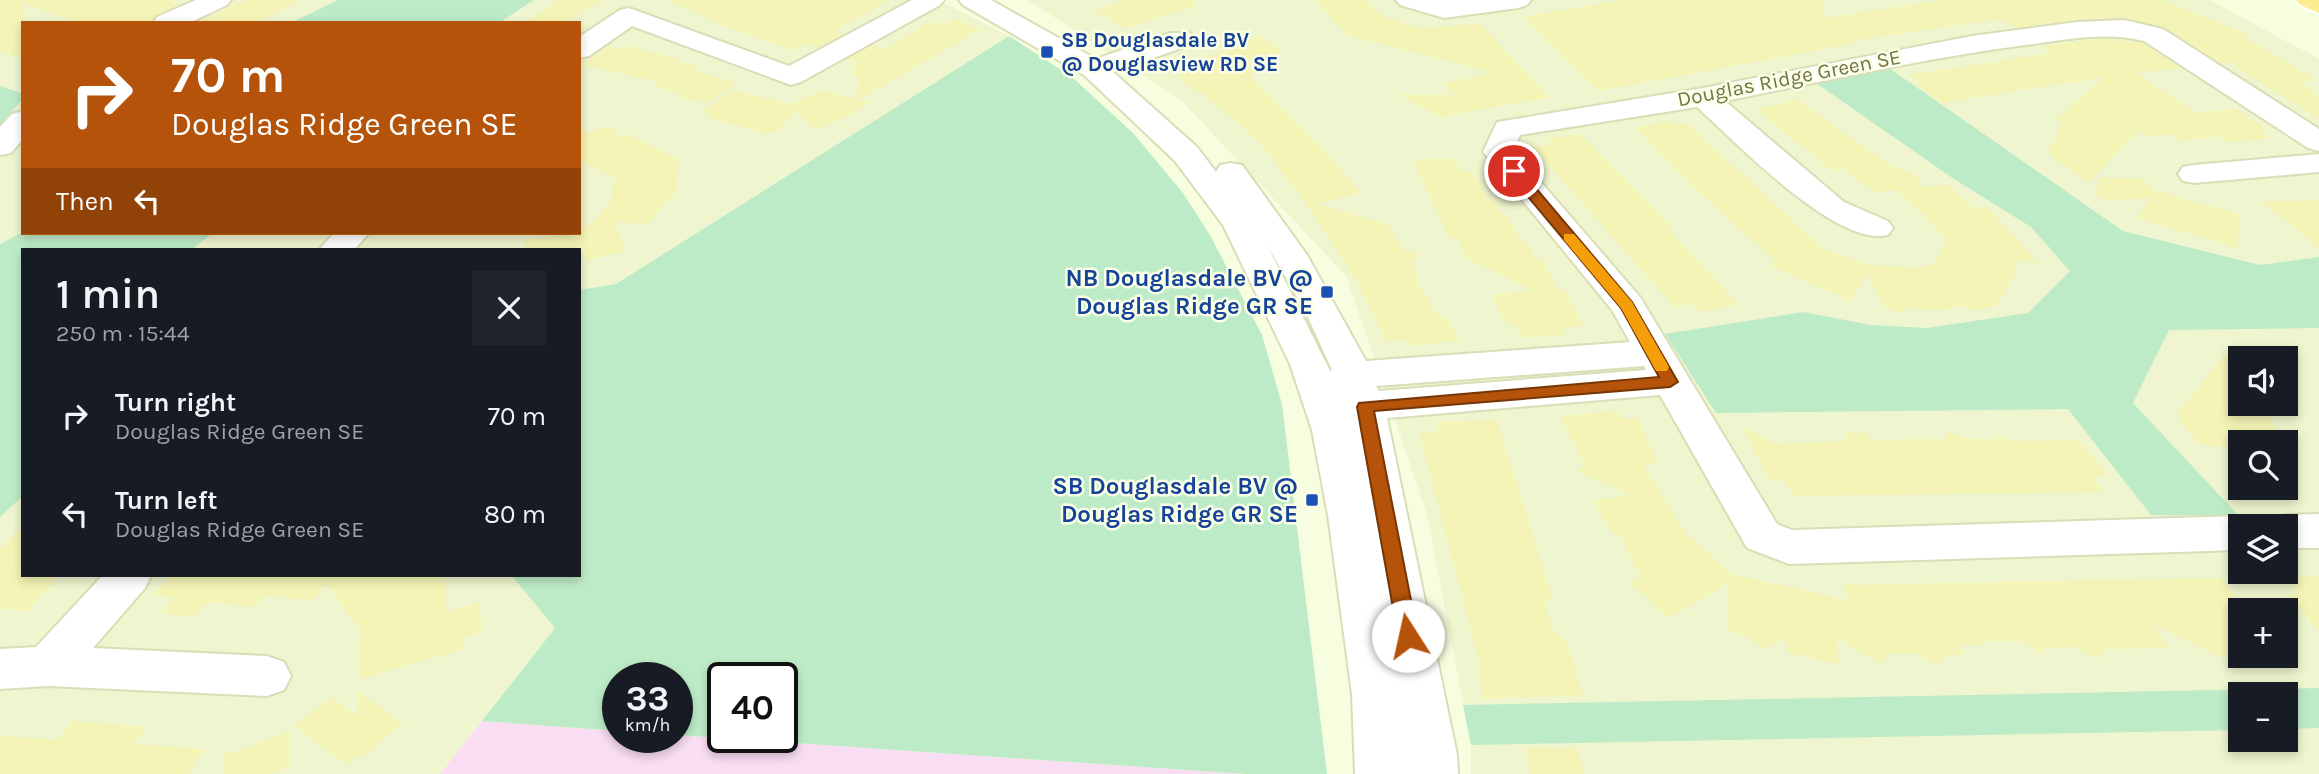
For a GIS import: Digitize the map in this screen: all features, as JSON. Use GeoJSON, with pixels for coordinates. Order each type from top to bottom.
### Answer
{"type":"FeatureCollection","features":[{"type":"Feature","properties":{"kind":"highway"},"geometry":{"type":"LineString","coordinates":[[2309,0],[2319,5]]}},
{"type":"Feature","properties":{"kind":"street"},"geometry":{"type":"LineString","coordinates":[[171,21],[218,0]]}},
{"type":"Feature","properties":{"kind":"street"},"geometry":{"type":"LineString","coordinates":[[581,49],[629,16],[791,76],[931,0]]}},
{"type":"Feature","properties":{"kind":"street"},"geometry":{"type":"LineString","coordinates":[[972,0],[1106,65],[1177,111],[1269,220],[1310,288],[1359,391],[1432,755],[1432,774]]}},
{"type":"Feature","properties":{"kind":"street"},"geometry":{"type":"LineString","coordinates":[[1014,0],[1080,34],[1186,154],[1239,224],[1309,364],[1332,430],[1349,515],[1376,694],[1381,774]]}},
{"type":"Feature","properties":{"kind":"street"},"geometry":{"type":"LineString","coordinates":[[1409,0],[1444,10],[1518,0]]}},
{"type":"Feature","properties":{"kind":"street","name":"Douglas Ridge Green SE"},"geometry":{"type":"LineString","coordinates":[[2228,533],[1788,547],[1762,536],[1627,305],[1498,152],[1508,128],[1703,97],[1907,54],[2077,30],[2124,28],[2153,35],[2319,142]]}},
{"type":"Feature","properties":{"kind":"street"},"geometry":{"type":"LineString","coordinates":[[1106,65],[1180,39]]}},
{"type":"Feature","properties":{"kind":"street"},"geometry":{"type":"LineString","coordinates":[[1703,97],[1832,209],[1876,228]]}},
{"type":"Feature","properties":{"kind":"street"},"geometry":{"type":"LineString","coordinates":[[0,146],[21,122]]}},
{"type":"Feature","properties":{"kind":"street"},"geometry":{"type":"LineString","coordinates":[[2194,174],[2319,163]]}},
{"type":"Feature","properties":{"kind":"street"},"geometry":{"type":"LineString","coordinates":[[338,248],[350,235]]}},
{"type":"Feature","properties":{"kind":"street"},"geometry":{"type":"LineString","coordinates":[[1320,393],[1662,367]]}},
{"type":"Feature","properties":{"kind":"street"},"geometry":{"type":"LineString","coordinates":[[2298,532],[2319,531]]}},
{"type":"Feature","properties":{"kind":"street"},"geometry":{"type":"LineString","coordinates":[[48,666],[128,577]]}},
{"type":"Feature","properties":{"kind":"street"},"geometry":{"type":"LineString","coordinates":[[0,669],[48,666],[267,676]]}},
{"type":"Feature","properties":{"kind":"shaded area"},"geometry":{"type":"Polygon","coordinates":[[[0,0],[338,0],[294,21],[21,21],[21,233],[0,244],[0,0]]]}},
{"type":"Feature","properties":{"kind":"shaded area"},"geometry":{"type":"Polygon","coordinates":[[[338,0],[534,0],[502,21],[294,21],[338,0]]]}},
{"type":"Feature","properties":{"kind":"shaded area"},"geometry":{"type":"Polygon","coordinates":[[[534,0],[938,0],[1009,36],[616,284],[581,290],[581,248],[194,248],[210,235],[581,235],[581,21],[502,21],[534,0]]]}},
{"type":"Feature","properties":{"kind":"shaded area"},"geometry":{"type":"Polygon","coordinates":[[[1028,0],[2210,0],[2319,59],[2319,774],[1471,774],[1471,745],[1427,514],[1346,276],[1182,101],[1028,0]]]}},
{"type":"Feature","properties":{"kind":"shaded area"},"geometry":{"type":"Polygon","coordinates":[[[1009,36],[1072,77],[1134,134],[1183,193],[1210,235],[1262,335],[1282,404],[1327,774],[1245,774],[798,743],[798,662],[707,662],[707,737],[693,736],[693,662],[602,662],[602,730],[482,721],[555,628],[513,577],[581,577],[581,290],[616,284],[1009,36]]]}},
{"type":"Feature","properties":{"kind":"shaded area"},"geometry":{"type":"Polygon","coordinates":[[[1889,68],[2123,231],[2260,265],[2319,257],[2319,328],[2169,330],[2133,403],[2237,514],[2151,515],[2068,409],[1716,413],[1665,334],[1803,312],[1871,325],[1927,328],[2028,313],[2070,271],[2031,227],[1954,179],[1816,83],[1889,68]]]}},
{"type":"Feature","properties":{"kind":"shaded area"},"geometry":{"type":"Polygon","coordinates":[[[0,86],[21,93],[21,100],[0,126],[0,86]]]}},
{"type":"Feature","properties":{"kind":"shaded area"},"geometry":{"type":"Polygon","coordinates":[[[21,233],[210,235],[194,248],[21,248],[21,498],[0,517],[0,244],[21,233]]]}},
{"type":"Feature","properties":{"kind":"shaded area"},"geometry":{"type":"Polygon","coordinates":[[[21,498],[21,577],[513,577],[555,628],[440,774],[0,774],[0,517],[21,498]]]}},
{"type":"Feature","properties":{"kind":"shaded area"},"geometry":{"type":"Polygon","coordinates":[[[2298,688],[2319,688],[2319,728],[2298,729],[2298,688]]]}},
{"type":"Feature","properties":{"kind":"shaded area"},"geometry":{"type":"Polygon","coordinates":[[[2228,690],[2228,730],[1471,745],[1463,705],[2228,690]]]}},
{"type":"Feature","properties":{"kind":"shaded area"},"geometry":{"type":"Polygon","coordinates":[[[482,721],[602,730],[602,753],[693,753],[693,736],[707,737],[707,753],[798,753],[798,743],[1245,774],[440,774],[482,721]]]}},
{"type":"Feature","properties":{"kind":"building"},"geometry":{"type":"Polygon","coordinates":[[[0,0],[23,0],[21,58],[0,51],[0,0]]]}},
{"type":"Feature","properties":{"kind":"building"},"geometry":{"type":"Polygon","coordinates":[[[26,0],[166,0],[180,4],[156,15],[152,21],[77,21],[25,5],[26,0]]]}},
{"type":"Feature","properties":{"kind":"building"},"geometry":{"type":"Polygon","coordinates":[[[247,0],[300,0],[261,21],[200,21],[247,0]]]}},
{"type":"Feature","properties":{"kind":"building"},"geometry":{"type":"Polygon","coordinates":[[[559,0],[603,0],[566,21],[528,21],[559,0]]]}},
{"type":"Feature","properties":{"kind":"building"},"geometry":{"type":"Polygon","coordinates":[[[668,0],[890,0],[834,31],[843,34],[817,48],[806,43],[794,50],[723,26],[668,0]]]}},
{"type":"Feature","properties":{"kind":"building"},"geometry":{"type":"Polygon","coordinates":[[[1125,0],[1194,0],[1195,7],[1124,28],[1095,11],[1125,0]]]}},
{"type":"Feature","properties":{"kind":"building"},"geometry":{"type":"Polygon","coordinates":[[[1314,0],[1366,0],[1386,18],[1423,29],[1479,23],[1550,97],[1440,117],[1398,94],[1456,96],[1443,84],[1494,73],[1347,35],[1314,0]]]}},
{"type":"Feature","properties":{"kind":"building"},"geometry":{"type":"Polygon","coordinates":[[[1623,0],[1823,0],[1824,18],[1945,0],[2162,0],[2250,35],[2243,37],[2317,80],[2300,82],[2319,96],[2319,119],[2229,62],[2221,63],[2164,27],[2125,17],[2077,19],[2015,28],[2002,19],[1956,25],[1853,41],[1856,43],[1598,91],[1522,17],[1623,0]]]}},
{"type":"Feature","properties":{"kind":"building"},"geometry":{"type":"Polygon","coordinates":[[[953,19],[981,29],[859,100],[870,102],[846,117],[816,129],[795,112],[776,132],[764,133],[706,117],[711,114],[702,112],[731,90],[790,104],[821,91],[855,99],[861,79],[849,75],[856,71],[850,68],[858,63],[847,59],[873,45],[884,49],[932,21],[943,25],[953,19]]]}},
{"type":"Feature","properties":{"kind":"building"},"geometry":{"type":"Polygon","coordinates":[[[1259,36],[1279,47],[1278,63],[1249,75],[1321,147],[1361,193],[1315,204],[1388,224],[1404,250],[1419,255],[1411,263],[1419,275],[1415,280],[1440,318],[1447,317],[1460,340],[1411,346],[1407,339],[1386,341],[1352,273],[1299,194],[1257,140],[1200,91],[1196,93],[1178,76],[1187,73],[1181,67],[1259,36]]]}},
{"type":"Feature","properties":{"kind":"building"},"geometry":{"type":"Polygon","coordinates":[[[2100,39],[2143,43],[2180,68],[2137,73],[2195,113],[2236,109],[2266,129],[2258,130],[2270,138],[2228,142],[2218,136],[2180,141],[2170,134],[2149,137],[2139,130],[2089,183],[2067,166],[2062,166],[2048,152],[2062,123],[2055,120],[2104,77],[1942,103],[1915,84],[1921,83],[1910,75],[2052,53],[2041,46],[2100,39]]]}},
{"type":"Feature","properties":{"kind":"building"},"geometry":{"type":"Polygon","coordinates":[[[624,46],[680,59],[677,61],[699,67],[693,71],[736,82],[708,102],[678,97],[682,94],[653,86],[659,82],[584,65],[609,47],[619,49],[624,46]]]}},
{"type":"Feature","properties":{"kind":"building"},"geometry":{"type":"Polygon","coordinates":[[[1798,100],[1891,166],[1916,175],[1920,183],[1916,187],[1949,185],[1973,208],[1987,207],[2040,265],[2017,259],[2015,275],[1997,305],[1970,311],[1964,305],[1941,310],[1908,308],[1899,313],[1884,306],[1867,273],[1851,301],[1771,266],[1775,261],[1678,173],[1635,127],[1668,121],[1676,125],[1688,124],[1823,249],[1868,265],[1914,268],[1932,265],[1947,242],[1917,207],[1917,211],[1896,189],[1876,193],[1842,169],[1832,171],[1756,109],[1798,100]]]}},
{"type":"Feature","properties":{"kind":"building"},"geometry":{"type":"Polygon","coordinates":[[[600,127],[616,128],[619,138],[624,134],[631,136],[679,159],[675,193],[647,225],[614,221],[626,251],[585,261],[581,248],[525,248],[524,240],[581,235],[581,227],[592,224],[610,203],[615,177],[581,162],[581,131],[593,133],[600,127]]]}},
{"type":"Feature","properties":{"kind":"building"},"geometry":{"type":"Polygon","coordinates":[[[1581,134],[1674,228],[1664,224],[1738,304],[1700,312],[1692,303],[1674,307],[1533,147],[1551,144],[1547,139],[1581,134]]]}},
{"type":"Feature","properties":{"kind":"building"},"geometry":{"type":"Polygon","coordinates":[[[1454,158],[1461,172],[1472,171],[1487,199],[1493,199],[1501,214],[1506,214],[1522,243],[1527,242],[1536,260],[1542,259],[1559,291],[1565,290],[1584,326],[1562,328],[1566,335],[1522,338],[1516,327],[1504,321],[1491,295],[1533,290],[1467,259],[1457,237],[1449,238],[1413,160],[1454,158]]]}},
{"type":"Feature","properties":{"kind":"building"},"geometry":{"type":"Polygon","coordinates":[[[2101,178],[2141,178],[2155,190],[2240,215],[2237,248],[2137,218],[2151,198],[2109,200],[2094,195],[2101,178]]]}},
{"type":"Feature","properties":{"kind":"building"},"geometry":{"type":"Polygon","coordinates":[[[2319,200],[2319,248],[2262,202],[2319,200]]]}},
{"type":"Feature","properties":{"kind":"building"},"geometry":{"type":"Polygon","coordinates":[[[2228,355],[2228,416],[2269,416],[2278,430],[2228,430],[2228,448],[2198,444],[2177,414],[2223,356],[2228,355]]]}},
{"type":"Feature","properties":{"kind":"building"},"geometry":{"type":"Polygon","coordinates":[[[1617,411],[1621,419],[1637,418],[1658,463],[1643,464],[1686,534],[1732,574],[1851,601],[1842,585],[2220,578],[2237,598],[2228,598],[2228,658],[2220,657],[2151,623],[2169,648],[2104,649],[2098,659],[2076,647],[2044,648],[2042,654],[2022,641],[1984,641],[1983,645],[1959,645],[1965,655],[1947,655],[1942,662],[1930,663],[1916,653],[1889,653],[1881,664],[1836,638],[1839,664],[1787,653],[1786,638],[1762,649],[1751,638],[1727,631],[1728,583],[1668,618],[1630,583],[1641,577],[1620,537],[1613,534],[1593,501],[1630,495],[1577,471],[1584,464],[1560,416],[1617,411]]]}},
{"type":"Feature","properties":{"kind":"building"},"geometry":{"type":"Polygon","coordinates":[[[1497,420],[1552,597],[1545,605],[1553,630],[1566,640],[1583,695],[1484,699],[1477,669],[1481,669],[1419,432],[1439,432],[1436,422],[1497,420]]]}},
{"type":"Feature","properties":{"kind":"building"},"geometry":{"type":"Polygon","coordinates":[[[1741,426],[1776,444],[1847,441],[1843,433],[1867,433],[1871,440],[1944,439],[1949,432],[1966,439],[1995,439],[1997,435],[2011,441],[2079,440],[2108,476],[2092,476],[2104,492],[1793,496],[1785,481],[1770,481],[1741,426]]]}},
{"type":"Feature","properties":{"kind":"building"},"geometry":{"type":"Polygon","coordinates":[[[21,529],[21,577],[58,577],[28,611],[0,609],[0,549],[21,529]]]}},
{"type":"Feature","properties":{"kind":"building"},"geometry":{"type":"Polygon","coordinates":[[[2298,576],[2319,576],[2319,632],[2298,607],[2298,598],[2290,598],[2287,594],[2298,594],[2290,584],[2298,584],[2298,576]]]}},
{"type":"Feature","properties":{"kind":"building"},"geometry":{"type":"Polygon","coordinates":[[[170,577],[446,577],[445,613],[480,602],[481,633],[464,637],[464,649],[359,679],[361,630],[326,584],[312,601],[265,595],[254,607],[208,601],[194,617],[162,613],[175,598],[153,595],[170,577]]]}},
{"type":"Feature","properties":{"kind":"building"},"geometry":{"type":"Polygon","coordinates":[[[358,691],[403,723],[361,758],[358,756],[347,765],[295,726],[331,697],[357,716],[358,691]]]}},
{"type":"Feature","properties":{"kind":"building"},"geometry":{"type":"Polygon","coordinates":[[[72,721],[147,727],[134,744],[205,750],[188,774],[0,774],[0,736],[57,740],[72,721]]]}},
{"type":"Feature","properties":{"kind":"building"},"geometry":{"type":"Polygon","coordinates":[[[289,731],[291,766],[270,774],[223,774],[223,752],[233,753],[289,731]]]}},
{"type":"Feature","properties":{"kind":"building"},"geometry":{"type":"Polygon","coordinates":[[[1525,748],[1578,749],[1584,774],[1531,774],[1525,748]]]}},
{"type":"Feature","properties":{"kind":"slow traffic"},"geometry":{"type":"LineString","coordinates":[[1569,237],[1627,305],[1662,367]]}},
{"type":"Feature","properties":{"kind":"place","name":"SB Douglasdale BV @ Douglasview RD SE"},"geometry":{"type":"Point","coordinates":[1047,52]}},
{"type":"Feature","properties":{"kind":"place","name":"NB Douglasdale BV @ Douglas Ridge GR SE"},"geometry":{"type":"Point","coordinates":[1327,292]}},
{"type":"Feature","properties":{"kind":"place","name":"SB Douglasdale BV @ Douglas Ridge GR SE"},"geometry":{"type":"Point","coordinates":[1312,500]}},
{"type":"Feature","properties":{"kind":"route"},"geometry":{"type":"LineString","coordinates":[[1408,636],[1376,452],[1365,407],[1670,382],[1627,305],[1514,171]]}}]}
